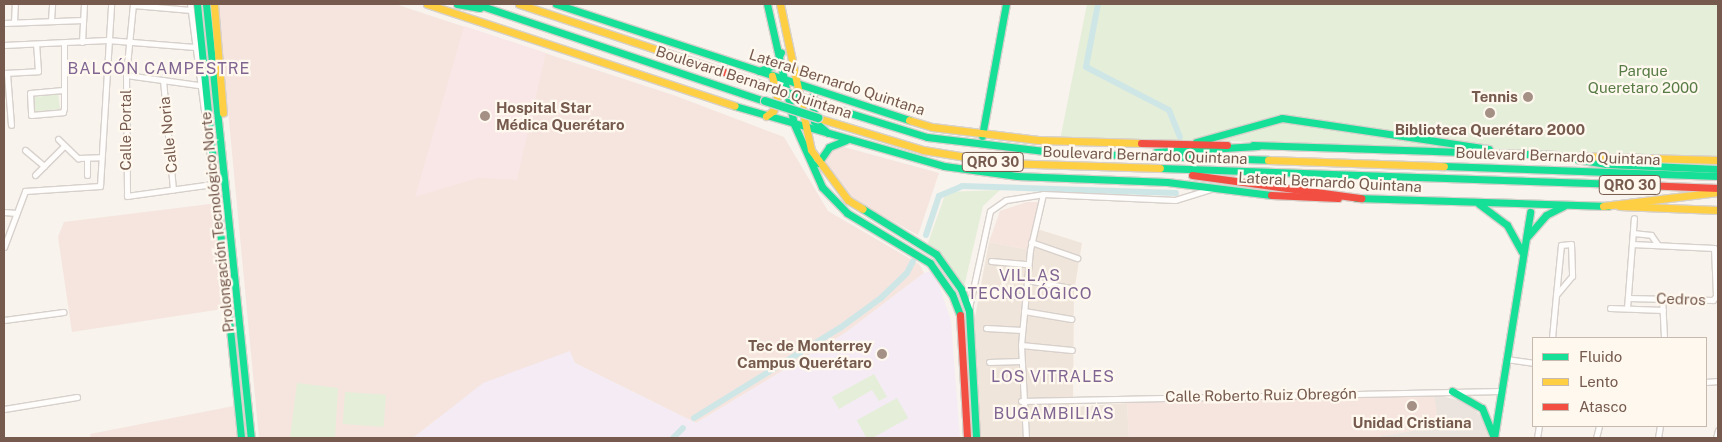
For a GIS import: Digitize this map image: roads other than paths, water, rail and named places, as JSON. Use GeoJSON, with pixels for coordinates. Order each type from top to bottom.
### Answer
{"type":"FeatureCollection","features":[{"type":"Feature","properties":{"kind":"main road","name":"Prolongación Tecnológico Norte"},"geometry":{"type":"LineString","coordinates":[[197,4],[214,186],[235,359],[241,438]]}},
{"type":"Feature","properties":{"kind":"main road","name":"Prolongación Tecnológico Norte"},"geometry":{"type":"LineString","coordinates":[[206,4],[224,153],[252,438]]}},
{"type":"Feature","properties":{"kind":"main road"},"geometry":{"type":"LineString","coordinates":[[214,4],[224,153]]}},
{"type":"Feature","properties":{"kind":"main road","name":"Lateral Bernardo Quintana"},"geometry":{"type":"LineString","coordinates":[[427,4],[766,116],[846,140],[982,172],[1167,182],[1210,189],[1361,198],[1718,210]]}},
{"type":"Feature","properties":{"kind":"main road"},"geometry":{"type":"LineString","coordinates":[[458,4],[497,11]]}},
{"type":"Feature","properties":{"kind":"main road","name":"Boulevard Bernardo Quintana"},"geometry":{"type":"LineString","coordinates":[[476,4],[818,118],[964,158],[1190,173],[1718,188]]}},
{"type":"Feature","properties":{"kind":"main road","name":"Boulevard Bernardo Quintana"},"geometry":{"type":"LineString","coordinates":[[519,4],[821,104],[928,137],[1005,149],[1128,156],[1174,151]]}},
{"type":"Feature","properties":{"kind":"main road","name":"Lateral Bernardo Quintana"},"geometry":{"type":"LineString","coordinates":[[556,4],[758,71],[800,87],[932,127],[982,136],[1174,151]]}},
{"type":"Feature","properties":{"kind":"main road"},"geometry":{"type":"LineString","coordinates":[[767,4],[788,82],[794,124],[832,200],[930,263],[952,294],[960,313],[968,438]]}},
{"type":"Feature","properties":{"kind":"main road"},"geometry":{"type":"LineString","coordinates":[[780,4],[800,87],[807,128],[807,151],[848,200],[936,254],[953,276],[969,311],[976,438]]}},
{"type":"Feature","properties":{"kind":"main road"},"geometry":{"type":"LineString","coordinates":[[982,136],[1006,4]]}},
{"type":"Feature","properties":{"kind":"main road"},"geometry":{"type":"LineString","coordinates":[[758,71],[775,65],[781,52]]}},
{"type":"Feature","properties":{"kind":"main road"},"geometry":{"type":"LineString","coordinates":[[766,116],[773,111],[778,96],[772,76]]}},
{"type":"Feature","properties":{"kind":"main road"},"geometry":{"type":"LineString","coordinates":[[817,92],[811,101],[814,122],[831,135]]}},
{"type":"Feature","properties":{"kind":"main road"},"geometry":{"type":"LineString","coordinates":[[1187,149],[1282,118],[1524,154]]}},
{"type":"Feature","properties":{"kind":"main road"},"geometry":{"type":"LineString","coordinates":[[818,163],[829,147],[846,140]]}},
{"type":"Feature","properties":{"kind":"main road"},"geometry":{"type":"LineString","coordinates":[[1174,151],[1258,146],[1718,159]]}},
{"type":"Feature","properties":{"kind":"main road","name":"Boulevard Bernardo Quintana"},"geometry":{"type":"LineString","coordinates":[[1187,149],[1522,169],[1718,176]]}},
{"type":"Feature","properties":{"kind":"main road"},"geometry":{"type":"LineString","coordinates":[[1551,155],[1606,164],[1718,169]]}},
{"type":"Feature","properties":{"kind":"main road"},"geometry":{"type":"LineString","coordinates":[[1190,173],[1361,198]]}},
{"type":"Feature","properties":{"kind":"main road"},"geometry":{"type":"LineString","coordinates":[[1603,206],[1718,192]]}},
{"type":"Feature","properties":{"kind":"main road"},"geometry":{"type":"LineString","coordinates":[[1476,202],[1508,224],[1523,248]]}},
{"type":"Feature","properties":{"kind":"main road"},"geometry":{"type":"LineString","coordinates":[[1523,248],[1539,221],[1566,205]]}},
{"type":"Feature","properties":{"kind":"main road"},"geometry":{"type":"LineString","coordinates":[[1494,438],[1530,212]]}},
{"type":"Feature","properties":{"kind":"main road"},"geometry":{"type":"LineString","coordinates":[[235,359],[245,359]]}},
{"type":"Feature","properties":{"kind":"main road"},"geometry":{"type":"LineString","coordinates":[[1452,391],[1482,408],[1494,438]]}},
{"type":"Feature","properties":{"kind":"street"},"geometry":{"type":"LineString","coordinates":[[14,21],[15,4]]}},
{"type":"Feature","properties":{"kind":"street"},"geometry":{"type":"LineString","coordinates":[[51,20],[52,4]]}},
{"type":"Feature","properties":{"kind":"street"},"geometry":{"type":"LineString","coordinates":[[82,42],[84,4]]}},
{"type":"Feature","properties":{"kind":"street"},"geometry":{"type":"LineString","coordinates":[[4,247],[25,191],[100,186],[107,40],[111,4]]}},
{"type":"Feature","properties":{"kind":"street"},"geometry":{"type":"LineString","coordinates":[[173,190],[214,186],[198,85],[190,4]]}},
{"type":"Feature","properties":{"kind":"street"},"geometry":{"type":"LineString","coordinates":[[133,5],[191,10]]}},
{"type":"Feature","properties":{"kind":"street","name":"Calle Portal"},"geometry":{"type":"LineString","coordinates":[[133,5],[126,75],[127,196],[173,190]]}},
{"type":"Feature","properties":{"kind":"street"},"geometry":{"type":"LineString","coordinates":[[4,23],[14,21],[83,20]]}},
{"type":"Feature","properties":{"kind":"street"},"geometry":{"type":"LineString","coordinates":[[4,45],[107,40],[195,47]]}},
{"type":"Feature","properties":{"kind":"street"},"geometry":{"type":"LineString","coordinates":[[63,90],[30,93],[31,115],[63,112],[64,42]]}},
{"type":"Feature","properties":{"kind":"street"},"geometry":{"type":"LineString","coordinates":[[11,125],[5,73],[38,71],[36,44]]}},
{"type":"Feature","properties":{"kind":"street"},"geometry":{"type":"LineString","coordinates":[[126,75],[198,85]]}},
{"type":"Feature","properties":{"kind":"street","name":"Calle Noria"},"geometry":{"type":"LineString","coordinates":[[162,80],[173,190]]}},
{"type":"Feature","properties":{"kind":"street"},"geometry":{"type":"LineString","coordinates":[[58,138],[78,158],[101,157]]}},
{"type":"Feature","properties":{"kind":"street"},"geometry":{"type":"LineString","coordinates":[[35,175],[64,146]]}},
{"type":"Feature","properties":{"kind":"street"},"geometry":{"type":"LineString","coordinates":[[25,150],[44,166]]}},
{"type":"Feature","properties":{"kind":"street"},"geometry":{"type":"LineString","coordinates":[[87,158],[87,175]]}},
{"type":"Feature","properties":{"kind":"street"},"geometry":{"type":"LineString","coordinates":[[969,311],[990,212],[1006,200],[1043,194],[1175,200],[1210,189]]}},
{"type":"Feature","properties":{"kind":"street"},"geometry":{"type":"LineString","coordinates":[[1026,438],[1021,401],[1022,330],[1031,242],[1043,194]]}},
{"type":"Feature","properties":{"kind":"street"},"geometry":{"type":"LineString","coordinates":[[1707,209],[1718,214]]}},
{"type":"Feature","properties":{"kind":"street"},"geometry":{"type":"LineString","coordinates":[[4,212],[16,213]]}},
{"type":"Feature","properties":{"kind":"street"},"geometry":{"type":"LineString","coordinates":[[1627,308],[1634,218]]}},
{"type":"Feature","properties":{"kind":"street","name":"Cedros"},"geometry":{"type":"LineString","coordinates":[[1633,233],[1651,235],[1658,244]]}},
{"type":"Feature","properties":{"kind":"street"},"geometry":{"type":"LineString","coordinates":[[1031,242],[1077,258]]}},
{"type":"Feature","properties":{"kind":"street"},"geometry":{"type":"LineString","coordinates":[[1552,337],[1556,295],[1561,245],[1571,244],[1572,276],[1556,295]]}},
{"type":"Feature","properties":{"kind":"street","name":"Cedros"},"geometry":{"type":"LineString","coordinates":[[1628,298],[1716,299],[1716,250],[1658,244],[1632,244]]}},
{"type":"Feature","properties":{"kind":"street"},"geometry":{"type":"LineString","coordinates":[[991,261],[1028,264]]}},
{"type":"Feature","properties":{"kind":"street"},"geometry":{"type":"LineString","coordinates":[[1027,280],[1070,288]]}},
{"type":"Feature","properties":{"kind":"street"},"geometry":{"type":"LineString","coordinates":[[994,293],[1025,297]]}},
{"type":"Feature","properties":{"kind":"street"},"geometry":{"type":"LineString","coordinates":[[1662,298],[1664,337]]}},
{"type":"Feature","properties":{"kind":"street","name":"Cedros"},"geometry":{"type":"LineString","coordinates":[[1610,308],[1663,310]]}},
{"type":"Feature","properties":{"kind":"street"},"geometry":{"type":"LineString","coordinates":[[4,320],[63,312]]}},
{"type":"Feature","properties":{"kind":"street"},"geometry":{"type":"LineString","coordinates":[[1024,312],[1071,319]]}},
{"type":"Feature","properties":{"kind":"street"},"geometry":{"type":"LineString","coordinates":[[986,328],[1022,330]]}},
{"type":"Feature","properties":{"kind":"street"},"geometry":{"type":"LineString","coordinates":[[1021,345],[1072,350]]}},
{"type":"Feature","properties":{"kind":"street"},"geometry":{"type":"LineString","coordinates":[[1506,359],[1532,363]]}},
{"type":"Feature","properties":{"kind":"street"},"geometry":{"type":"LineString","coordinates":[[989,362],[1021,360]]}},
{"type":"Feature","properties":{"kind":"street","name":"Calle Roberto Ruiz Obregón"},"geometry":{"type":"LineString","coordinates":[[1021,401],[1500,391]]}},
{"type":"Feature","properties":{"kind":"street"},"geometry":{"type":"LineString","coordinates":[[4,409],[77,397]]}},
{"type":"Feature","properties":{"kind":"street"},"geometry":{"type":"LineString","coordinates":[[1716,438],[1718,430]]}},
{"type":"Feature","properties":{"kind":"waterway"},"geometry":{"type":"LineString","coordinates":[[1098,4],[1086,67],[1169,110],[1180,137]]}},
{"type":"Feature","properties":{"kind":"waterway"},"geometry":{"type":"LineString","coordinates":[[926,235],[939,196],[962,186],[1176,193]]}},
{"type":"Feature","properties":{"kind":"waterway"},"geometry":{"type":"LineString","coordinates":[[694,418],[840,328],[881,298],[907,273],[913,261]]}},
{"type":"Feature","properties":{"kind":"waterway"},"geometry":{"type":"LineString","coordinates":[[673,438],[683,428]]}},
{"type":"Feature","properties":{"kind":"place","name":"Tennis"},"geometry":{"type":"Point","coordinates":[1528,97]}},
{"type":"Feature","properties":{"kind":"place","name":"Biblioteca Querétaro 2000"},"geometry":{"type":"Point","coordinates":[1490,113]}},
{"type":"Feature","properties":{"kind":"place","name":"Hospital Star Médica Querétaro"},"geometry":{"type":"Point","coordinates":[485,116]}},
{"type":"Feature","properties":{"kind":"place","name":"Tec de Monterrey Campus Querétaro"},"geometry":{"type":"Point","coordinates":[882,354]}},
{"type":"Feature","properties":{"kind":"place","name":"Unidad Cristiana"},"geometry":{"type":"Point","coordinates":[1412,406]}},
{"type":"Feature","properties":{"kind":"district","name":"BALCÓN CAMPESTRE"},"geometry":{"type":"Point","coordinates":[159,69]}},
{"type":"Feature","properties":{"kind":"district","name":"VILLAS TECNOLÓGICO"},"geometry":{"type":"Point","coordinates":[1030,285]}},
{"type":"Feature","properties":{"kind":"district","name":"LOS VITRALES"},"geometry":{"type":"Point","coordinates":[1053,377]}},
{"type":"Feature","properties":{"kind":"district","name":"BUGAMBILIAS"},"geometry":{"type":"Point","coordinates":[1054,414]}},
{"type":"Feature","properties":{"kind":"park label","name":"Parque Queretaro 2000"},"geometry":{"type":"Point","coordinates":[1643,78]}}]}
